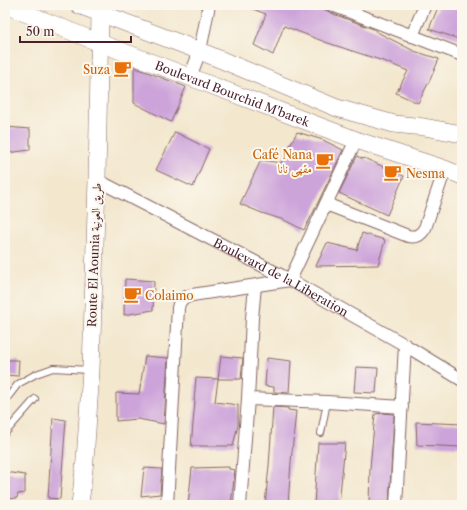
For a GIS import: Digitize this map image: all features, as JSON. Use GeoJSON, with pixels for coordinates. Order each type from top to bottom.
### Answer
{"type":"FeatureCollection","features":[{"type":"Feature","properties":{"kind":"main road","name":"Boulevard Bourchid M'barek"},"geometry":{"type":"LineString","coordinates":[[5,5],[100,43],[356,140],[462,176]]}},
{"type":"Feature","properties":{"kind":"main road","name":"Boulevard Bourchid M'barek"},"geometry":{"type":"LineString","coordinates":[[79,5],[101,9],[337,108],[394,124],[424,127],[462,134]]}},
{"type":"Feature","properties":{"kind":"main road","name":"Route El Aounia طريق العونية"},"geometry":{"type":"LineString","coordinates":[[80,505],[85,460],[90,370],[97,180],[101,9]]}},
{"type":"Feature","properties":{"kind":"main road"},"geometry":{"type":"LineString","coordinates":[[330,130],[337,108]]}},
{"type":"Feature","properties":{"kind":"street"},"geometry":{"type":"LineString","coordinates":[[190,77],[200,51],[208,5]]}},
{"type":"Feature","properties":{"kind":"street"},"geometry":{"type":"LineString","coordinates":[[332,5],[462,55]]}},
{"type":"Feature","properties":{"kind":"street"},"geometry":{"type":"LineString","coordinates":[[412,36],[425,5]]}},
{"type":"Feature","properties":{"kind":"street"},"geometry":{"type":"LineString","coordinates":[[167,505],[179,302],[183,298],[192,295],[290,280],[356,140]]}},
{"type":"Feature","properties":{"kind":"street"},"geometry":{"type":"LineString","coordinates":[[326,204],[408,236],[416,236],[423,232],[425,228],[445,169]]}},
{"type":"Feature","properties":{"kind":"street","name":"Boulevard de la Liberation"},"geometry":{"type":"LineString","coordinates":[[97,180],[290,280],[405,345],[462,380]]}},
{"type":"Feature","properties":{"kind":"street"},"geometry":{"type":"LineString","coordinates":[[240,505],[255,286]]}},
{"type":"Feature","properties":{"kind":"street"},"geometry":{"type":"LineString","coordinates":[[396,505],[405,345]]}},
{"type":"Feature","properties":{"kind":"street"},"geometry":{"type":"LineString","coordinates":[[248,399],[402,407]]}},
{"type":"Feature","properties":{"kind":"lane"},"geometry":{"type":"LineString","coordinates":[[5,401],[18,384],[36,374],[53,368],[90,370]]}},
{"type":"Feature","properties":{"kind":"lane"},"geometry":{"type":"LineString","coordinates":[[5,433],[35,399]]}},
{"type":"Feature","properties":{"kind":"lane"},"geometry":{"type":"LineString","coordinates":[[321,433],[327,402]]}},
{"type":"Feature","properties":{"kind":"building"},"geometry":{"type":"Polygon","coordinates":[[[245,5],[315,5],[336,15],[376,30],[375,31],[414,51],[439,59],[418,103],[396,93],[408,71],[386,62],[325,42],[284,26],[273,55],[254,45],[266,14],[245,5]]]}},
{"type":"Feature","properties":{"kind":"building"},"geometry":{"type":"Polygon","coordinates":[[[439,5],[462,5],[462,40],[429,29],[439,5]]]}},
{"type":"Feature","properties":{"kind":"building"},"geometry":{"type":"Polygon","coordinates":[[[134,67],[186,87],[171,122],[134,103],[134,67]]]}},
{"type":"Feature","properties":{"kind":"building"},"geometry":{"type":"Polygon","coordinates":[[[6,127],[30,129],[30,150],[7,153],[6,127]]]}},
{"type":"Feature","properties":{"kind":"building"},"geometry":{"type":"Polygon","coordinates":[[[175,132],[209,149],[193,187],[156,170],[175,132]]]}},
{"type":"Feature","properties":{"kind":"building"},"geometry":{"type":"Polygon","coordinates":[[[297,132],[323,140],[343,150],[304,230],[284,220],[240,204],[261,160],[281,163],[297,132]]]}},
{"type":"Feature","properties":{"kind":"building"},"geometry":{"type":"Polygon","coordinates":[[[357,156],[404,176],[387,215],[339,193],[357,156]]]}},
{"type":"Feature","properties":{"kind":"building"},"geometry":{"type":"Polygon","coordinates":[[[362,233],[385,240],[378,265],[316,266],[327,243],[357,250],[362,233]]]}},
{"type":"Feature","properties":{"kind":"building"},"geometry":{"type":"Polygon","coordinates":[[[125,279],[154,281],[153,310],[124,315],[125,279]]]}},
{"type":"Feature","properties":{"kind":"building"},"geometry":{"type":"Polygon","coordinates":[[[145,356],[168,358],[164,424],[138,419],[116,421],[116,393],[139,394],[145,356]]]}},
{"type":"Feature","properties":{"kind":"building"},"geometry":{"type":"Polygon","coordinates":[[[221,356],[243,358],[241,379],[218,379],[221,356]]]}},
{"type":"Feature","properties":{"kind":"building"},"geometry":{"type":"Polygon","coordinates":[[[267,358],[291,361],[289,393],[274,392],[274,387],[265,386],[267,358]]]}},
{"type":"Feature","properties":{"kind":"building"},"geometry":{"type":"Polygon","coordinates":[[[5,360],[19,360],[18,376],[5,375],[5,360]]]}},
{"type":"Feature","properties":{"kind":"building"},"geometry":{"type":"Polygon","coordinates":[[[356,367],[378,368],[376,393],[354,392],[356,367]]]}},
{"type":"Feature","properties":{"kind":"building"},"geometry":{"type":"Polygon","coordinates":[[[196,378],[218,379],[215,402],[238,405],[238,425],[233,446],[191,446],[196,378]]]}},
{"type":"Feature","properties":{"kind":"building"},"geometry":{"type":"Polygon","coordinates":[[[273,407],[288,408],[288,410],[296,411],[288,505],[265,505],[273,407]]]}},
{"type":"Feature","properties":{"kind":"building"},"geometry":{"type":"Polygon","coordinates":[[[375,414],[394,414],[389,505],[369,505],[370,468],[375,414]]]}},
{"type":"Feature","properties":{"kind":"building"},"geometry":{"type":"Polygon","coordinates":[[[53,418],[66,420],[60,499],[48,498],[53,418]]]}},
{"type":"Feature","properties":{"kind":"building"},"geometry":{"type":"Polygon","coordinates":[[[416,422],[462,424],[462,447],[417,445],[416,422]]]}},
{"type":"Feature","properties":{"kind":"building"},"geometry":{"type":"Polygon","coordinates":[[[318,443],[345,443],[339,505],[314,505],[318,443]]]}},
{"type":"Feature","properties":{"kind":"building"},"geometry":{"type":"Polygon","coordinates":[[[229,467],[229,469],[235,470],[231,505],[188,505],[192,468],[229,467]]]}},
{"type":"Feature","properties":{"kind":"building"},"geometry":{"type":"Polygon","coordinates":[[[144,468],[162,469],[160,494],[141,496],[144,468]]]}},
{"type":"Feature","properties":{"kind":"building"},"geometry":{"type":"Polygon","coordinates":[[[5,472],[25,475],[25,493],[18,494],[17,498],[6,499],[5,472]]]}},
{"type":"Feature","properties":{"kind":"place","name":"Suza"},"geometry":{"type":"Point","coordinates":[123,69]}},
{"type":"Feature","properties":{"kind":"place","name":"Café Nana مقهى نانا"},"geometry":{"type":"Point","coordinates":[325,161]}},
{"type":"Feature","properties":{"kind":"place","name":"Nesma"},"geometry":{"type":"Point","coordinates":[393,173]}},
{"type":"Feature","properties":{"kind":"place","name":"Colaimo"},"geometry":{"type":"Point","coordinates":[132,295]}}]}
